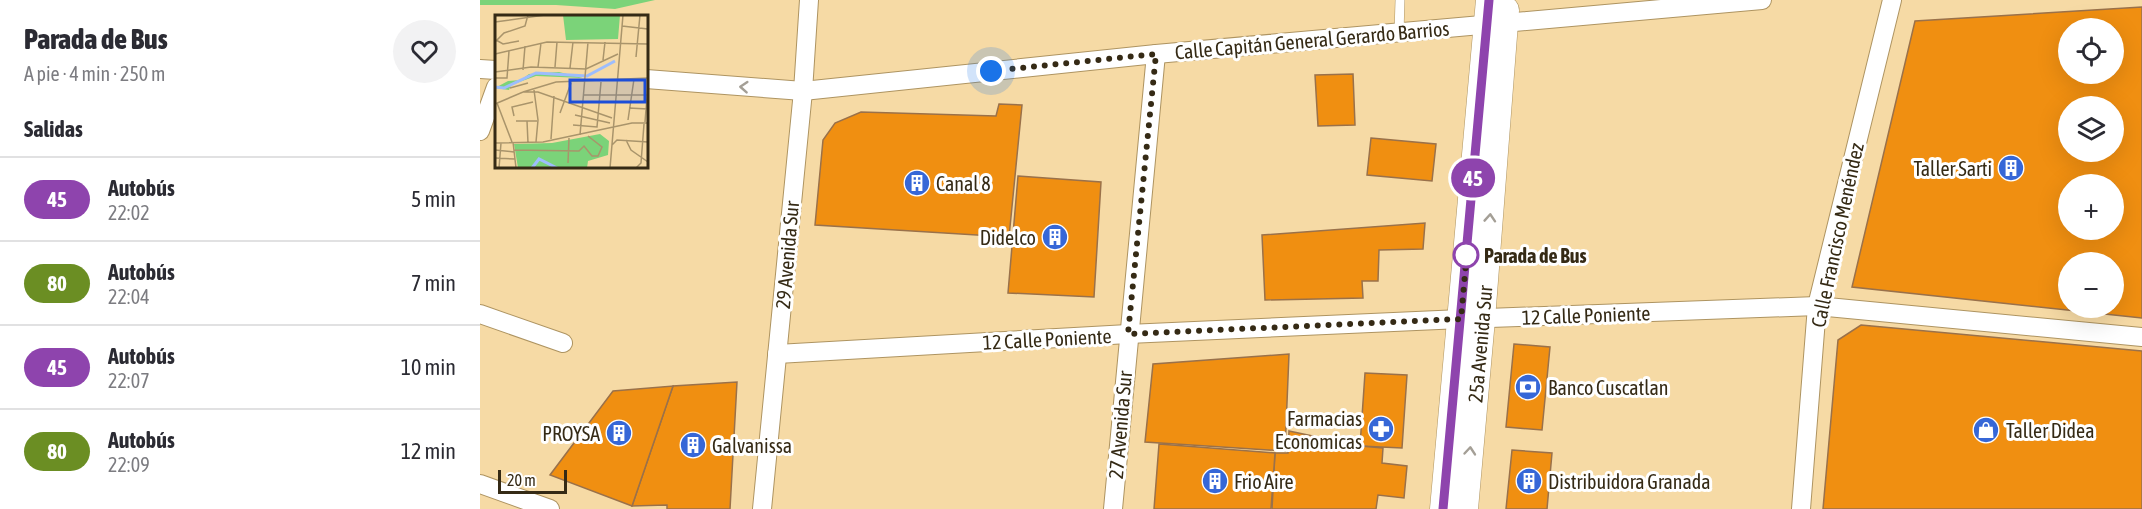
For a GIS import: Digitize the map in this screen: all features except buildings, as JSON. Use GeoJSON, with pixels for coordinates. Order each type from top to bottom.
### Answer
{"type":"FeatureCollection","features":[{"type":"Feature","properties":{"kind":"street","name":"29 Avenida Sur"},"geometry":{"type":"LineString","coordinates":[[762,509],[809,0]]}},
{"type":"Feature","properties":{"kind":"street","name":"Calle Capitán General Gerardo Barrios"},"geometry":{"type":"LineString","coordinates":[[648,79],[802,91],[1156,54],[1399,33],[1497,11],[1762,0]]}},
{"type":"Feature","properties":{"kind":"street","name":"Calle Francisco Menéndez"},"geometry":{"type":"LineString","coordinates":[[1801,509],[1817,306],[1892,0]]}},
{"type":"Feature","properties":{"kind":"street","name":"25a Avenida Sur"},"geometry":{"type":"LineString","coordinates":[[1465,509],[1472,319],[1497,11]]}},
{"type":"Feature","properties":{"kind":"street","name":"27 Avenida Sur"},"geometry":{"type":"LineString","coordinates":[[1113,509],[1156,54]]}},
{"type":"Feature","properties":{"kind":"street"},"geometry":{"type":"LineString","coordinates":[[480,69],[495,70]]}},
{"type":"Feature","properties":{"kind":"street"},"geometry":{"type":"LineString","coordinates":[[480,131],[495,90]]}},
{"type":"Feature","properties":{"kind":"street","name":"12 Calle Poniente"},"geometry":{"type":"LineString","coordinates":[[777,354],[1128,334],[1817,306],[2142,337]]}},
{"type":"Feature","properties":{"kind":"street"},"geometry":{"type":"LineString","coordinates":[[480,314],[563,343]]}},
{"type":"Feature","properties":{"kind":"street","name":"25a Avenida Sur"},"geometry":{"type":"LineString","coordinates":[[1443,509],[1472,319]]}},
{"type":"Feature","properties":{"kind":"street"},"geometry":{"type":"LineString","coordinates":[[480,484],[550,509]]}},
{"type":"Feature","properties":{"kind":"lane"},"geometry":{"type":"LineString","coordinates":[[1399,33],[1400,0]]}},
{"type":"Feature","properties":{"kind":"green space"},"geometry":{"type":"Polygon","coordinates":[[[480,0],[655,0],[615,9],[556,5],[480,5],[480,0]]]}},
{"type":"Feature","properties":{"kind":"bus line","name":"45"},"geometry":{"type":"LineString","coordinates":[[1443,509],[1489,0]]}},
{"type":"Feature","properties":{"kind":"place","name":"Taller Sarti"},"geometry":{"type":"Point","coordinates":[2011,168]}},
{"type":"Feature","properties":{"kind":"place","name":"Canal 8"},"geometry":{"type":"Point","coordinates":[917,183]}},
{"type":"Feature","properties":{"kind":"place","name":"Didelco"},"geometry":{"type":"Point","coordinates":[1055,237]}},
{"type":"Feature","properties":{"kind":"place","name":"Parada de Bus"},"geometry":{"type":"Point","coordinates":[1466,255]}},
{"type":"Feature","properties":{"kind":"place","name":"Banco Cuscatlan"},"geometry":{"type":"Point","coordinates":[1528,387]}},
{"type":"Feature","properties":{"kind":"place","name":"Farmacias Economicas"},"geometry":{"type":"Point","coordinates":[1381,429]}},
{"type":"Feature","properties":{"kind":"place","name":"Taller Didea"},"geometry":{"type":"Point","coordinates":[1986,430]}},
{"type":"Feature","properties":{"kind":"place","name":"PROYSA"},"geometry":{"type":"Point","coordinates":[619,433]}},
{"type":"Feature","properties":{"kind":"place","name":"Galvanissa"},"geometry":{"type":"Point","coordinates":[693,445]}},
{"type":"Feature","properties":{"kind":"place","name":"Frio Aire"},"geometry":{"type":"Point","coordinates":[1215,481]}},
{"type":"Feature","properties":{"kind":"place","name":"Distribuidora Granada"},"geometry":{"type":"Point","coordinates":[1529,481]}},
{"type":"Feature","properties":{"kind":"route"},"geometry":{"type":"LineString","coordinates":[[991,71],[1156,54],[1128,334],[1461,319],[1467,251],[1466,255]]}}]}
